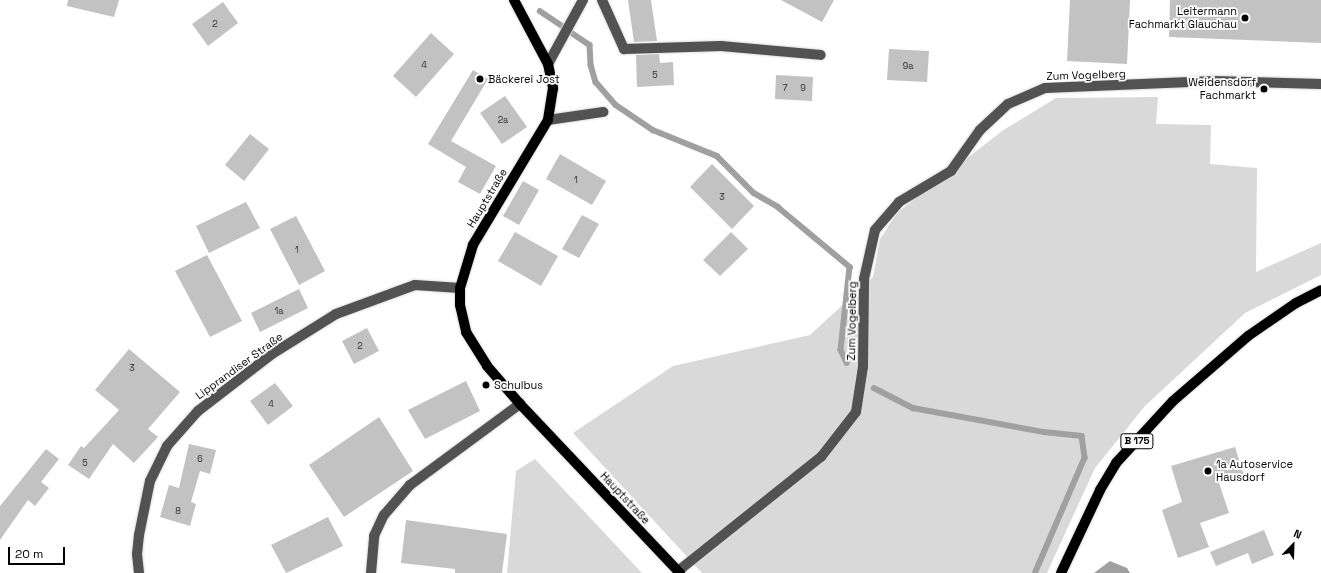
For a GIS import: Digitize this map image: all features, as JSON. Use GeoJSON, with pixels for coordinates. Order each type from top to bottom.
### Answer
{"type":"FeatureCollection","features":[{"type":"Feature","properties":{"kind":"main road","name":"Hauptstraße"},"geometry":{"type":"LineString","coordinates":[[514,0],[548,64],[554,88],[548,120],[473,245],[460,288],[460,305],[466,332],[487,366],[520,404],[679,572]]}},
{"type":"Feature","properties":{"kind":"main road","name":"B 175"},"geometry":{"type":"LineString","coordinates":[[1062,573],[1100,490],[1116,463],[1172,401],[1248,336],[1296,303],[1321,290]]}},
{"type":"Feature","properties":{"kind":"street"},"geometry":{"type":"LineString","coordinates":[[548,64],[583,0]]}},
{"type":"Feature","properties":{"kind":"street"},"geometry":{"type":"LineString","coordinates":[[602,0],[624,49],[721,46],[821,55]]}},
{"type":"Feature","properties":{"kind":"street","name":"Zum Vogelberg"},"geometry":{"type":"LineString","coordinates":[[679,572],[821,457],[856,412],[863,367],[864,279],[876,230],[899,202],[951,171],[980,130],[1008,104],[1045,88],[1214,81],[1321,84]]}},
{"type":"Feature","properties":{"kind":"street"},"geometry":{"type":"LineString","coordinates":[[548,120],[603,112]]}},
{"type":"Feature","properties":{"kind":"street","name":"Lipprandiser Straße"},"geometry":{"type":"LineString","coordinates":[[140,573],[137,554],[139,535],[150,481],[167,446],[198,411],[272,354],[336,314],[415,285],[460,288]]}},
{"type":"Feature","properties":{"kind":"street"},"geometry":{"type":"LineString","coordinates":[[371,573],[374,536],[384,515],[405,490],[520,404]]}},
{"type":"Feature","properties":{"kind":"shaded area"},"geometry":{"type":"Polygon","coordinates":[[[1158,97],[1156,124],[1211,125],[1210,164],[1257,168],[1256,272],[1321,243],[1321,275],[1245,313],[1145,406],[1095,468],[1047,573],[702,573],[573,433],[673,366],[810,335],[873,277],[880,239],[897,213],[1002,131],[1056,98],[1158,97]]]}},
{"type":"Feature","properties":{"kind":"shaded area"},"geometry":{"type":"Polygon","coordinates":[[[535,459],[642,573],[507,573],[516,471],[535,459]]]}},
{"type":"Feature","properties":{"kind":"shaded area"},"geometry":{"type":"Polygon","coordinates":[[[1110,561],[1127,568],[1130,573],[1094,573],[1110,561]]]}},
{"type":"Feature","properties":{"kind":"building"},"geometry":{"type":"Polygon","coordinates":[[[68,0],[119,0],[114,17],[67,6],[68,0]]]}},
{"type":"Feature","properties":{"kind":"building"},"geometry":{"type":"Polygon","coordinates":[[[628,0],[651,0],[657,41],[634,42],[628,0]]]}},
{"type":"Feature","properties":{"kind":"building"},"geometry":{"type":"Polygon","coordinates":[[[781,0],[834,0],[822,22],[781,0]]]}},
{"type":"Feature","properties":{"kind":"building"},"geometry":{"type":"Polygon","coordinates":[[[1070,0],[1130,0],[1127,64],[1067,61],[1070,0]]]}},
{"type":"Feature","properties":{"kind":"building","name":"Leitermann Fachmarkt Glauchau"},"geometry":{"type":"Polygon","coordinates":[[[1170,0],[1321,0],[1321,43],[1169,37],[1170,0]]]}},
{"type":"Feature","properties":{"kind":"building"},"geometry":{"type":"Polygon","coordinates":[[[223,2],[238,23],[208,46],[192,24],[223,2]]]}},
{"type":"Feature","properties":{"kind":"building"},"geometry":{"type":"Polygon","coordinates":[[[431,33],[454,54],[416,97],[393,76],[431,33]]]}},
{"type":"Feature","properties":{"kind":"building"},"geometry":{"type":"Polygon","coordinates":[[[889,49],[929,51],[927,82],[887,80],[889,49]]]}},
{"type":"Feature","properties":{"kind":"building"},"geometry":{"type":"Polygon","coordinates":[[[659,54],[660,63],[673,62],[674,85],[637,87],[636,55],[659,54]]]}},
{"type":"Feature","properties":{"kind":"building"},"geometry":{"type":"Polygon","coordinates":[[[473,70],[488,79],[451,141],[496,166],[480,194],[458,182],[466,167],[428,144],[473,70]]]}},
{"type":"Feature","properties":{"kind":"building"},"geometry":{"type":"Polygon","coordinates":[[[776,75],[813,77],[812,101],[775,99],[776,75]]]}},
{"type":"Feature","properties":{"kind":"building"},"geometry":{"type":"Polygon","coordinates":[[[505,96],[527,127],[502,144],[480,113],[505,96]]]}},
{"type":"Feature","properties":{"kind":"building"},"geometry":{"type":"Polygon","coordinates":[[[250,134],[269,149],[244,181],[225,165],[250,134]]]}},
{"type":"Feature","properties":{"kind":"building"},"geometry":{"type":"Polygon","coordinates":[[[560,154],[606,181],[592,205],[546,179],[560,154]]]}},
{"type":"Feature","properties":{"kind":"building"},"geometry":{"type":"Polygon","coordinates":[[[712,164],[754,206],[732,229],[690,187],[712,164]]]}},
{"type":"Feature","properties":{"kind":"building"},"geometry":{"type":"Polygon","coordinates":[[[523,181],[539,190],[519,225],[503,216],[523,181]]]}},
{"type":"Feature","properties":{"kind":"building"},"geometry":{"type":"Polygon","coordinates":[[[246,202],[260,228],[209,253],[196,226],[246,202]]]}},
{"type":"Feature","properties":{"kind":"building"},"geometry":{"type":"Polygon","coordinates":[[[582,215],[599,224],[579,258],[562,249],[582,215]]]}},
{"type":"Feature","properties":{"kind":"building"},"geometry":{"type":"Polygon","coordinates":[[[296,216],[325,271],[299,285],[270,229],[296,216]]]}},
{"type":"Feature","properties":{"kind":"building"},"geometry":{"type":"Polygon","coordinates":[[[515,232],[558,256],[541,286],[498,261],[515,232]]]}},
{"type":"Feature","properties":{"kind":"building"},"geometry":{"type":"Polygon","coordinates":[[[731,232],[748,249],[720,276],[703,260],[731,232]]]}},
{"type":"Feature","properties":{"kind":"building"},"geometry":{"type":"Polygon","coordinates":[[[207,255],[242,321],[210,337],[175,271],[207,255]]]}},
{"type":"Feature","properties":{"kind":"building"},"geometry":{"type":"Polygon","coordinates":[[[299,289],[308,308],[260,332],[251,313],[299,289]]]}},
{"type":"Feature","properties":{"kind":"building"},"geometry":{"type":"Polygon","coordinates":[[[367,328],[379,351],[354,364],[342,341],[367,328]]]}},
{"type":"Feature","properties":{"kind":"building"},"geometry":{"type":"Polygon","coordinates":[[[129,349],[180,392],[148,429],[158,437],[134,463],[113,444],[89,479],[68,465],[81,446],[84,448],[119,410],[95,390],[129,349]]]}},
{"type":"Feature","properties":{"kind":"building"},"geometry":{"type":"Polygon","coordinates":[[[466,381],[480,411],[425,439],[408,410],[466,381]]]}},
{"type":"Feature","properties":{"kind":"building"},"geometry":{"type":"Polygon","coordinates":[[[275,383],[293,406],[268,425],[250,401],[275,383]]]}},
{"type":"Feature","properties":{"kind":"building"},"geometry":{"type":"Polygon","coordinates":[[[379,417],[413,471],[344,517],[309,465],[379,417]]]}},
{"type":"Feature","properties":{"kind":"building"},"geometry":{"type":"Polygon","coordinates":[[[189,444],[216,450],[210,474],[200,471],[191,502],[196,504],[190,526],[160,517],[169,485],[179,488],[189,444]]]}},
{"type":"Feature","properties":{"kind":"building"},"geometry":{"type":"Polygon","coordinates":[[[1235,447],[1244,476],[1219,483],[1229,513],[1200,523],[1209,547],[1178,558],[1162,510],[1182,502],[1171,466],[1235,447]]]}},
{"type":"Feature","properties":{"kind":"building"},"geometry":{"type":"Polygon","coordinates":[[[46,449],[59,459],[41,482],[49,488],[35,506],[28,500],[0,540],[0,506],[46,449]]]}},
{"type":"Feature","properties":{"kind":"building"},"geometry":{"type":"Polygon","coordinates":[[[328,517],[343,546],[286,573],[271,545],[328,517]]]}},
{"type":"Feature","properties":{"kind":"building"},"geometry":{"type":"Polygon","coordinates":[[[406,520],[507,534],[502,573],[455,573],[455,569],[401,563],[406,520]]]}},
{"type":"Feature","properties":{"kind":"building"},"geometry":{"type":"Polygon","coordinates":[[[1264,530],[1274,555],[1252,564],[1248,553],[1216,566],[1210,552],[1264,530]]]}},
{"type":"Feature","properties":{"kind":"waterway"},"geometry":{"type":"LineString","coordinates":[[540,11],[562,26]]}},
{"type":"Feature","properties":{"kind":"waterway"},"geometry":{"type":"LineString","coordinates":[[569,31],[590,45],[591,65],[596,82],[616,105],[653,130],[717,156],[754,193],[778,207],[850,267],[841,350],[847,363]]}},
{"type":"Feature","properties":{"kind":"waterway"},"geometry":{"type":"LineString","coordinates":[[874,388],[913,408],[1044,432],[1082,436],[1085,458],[1036,572]]}},
{"type":"Feature","properties":{"kind":"place","name":"Leitermann Fachmarkt Glauchau"},"geometry":{"type":"Point","coordinates":[1245,18]}},
{"type":"Feature","properties":{"kind":"place","name":"Bäckerei Jost"},"geometry":{"type":"Point","coordinates":[480,79]}},
{"type":"Feature","properties":{"kind":"place","name":"Weidensdorf Fachmarkt"},"geometry":{"type":"Point","coordinates":[1264,89]}},
{"type":"Feature","properties":{"kind":"place","name":"Schulbus"},"geometry":{"type":"Point","coordinates":[486,385]}},
{"type":"Feature","properties":{"kind":"place","name":"1a Autoservice Hausdorf"},"geometry":{"type":"Point","coordinates":[1208,471]}}]}
